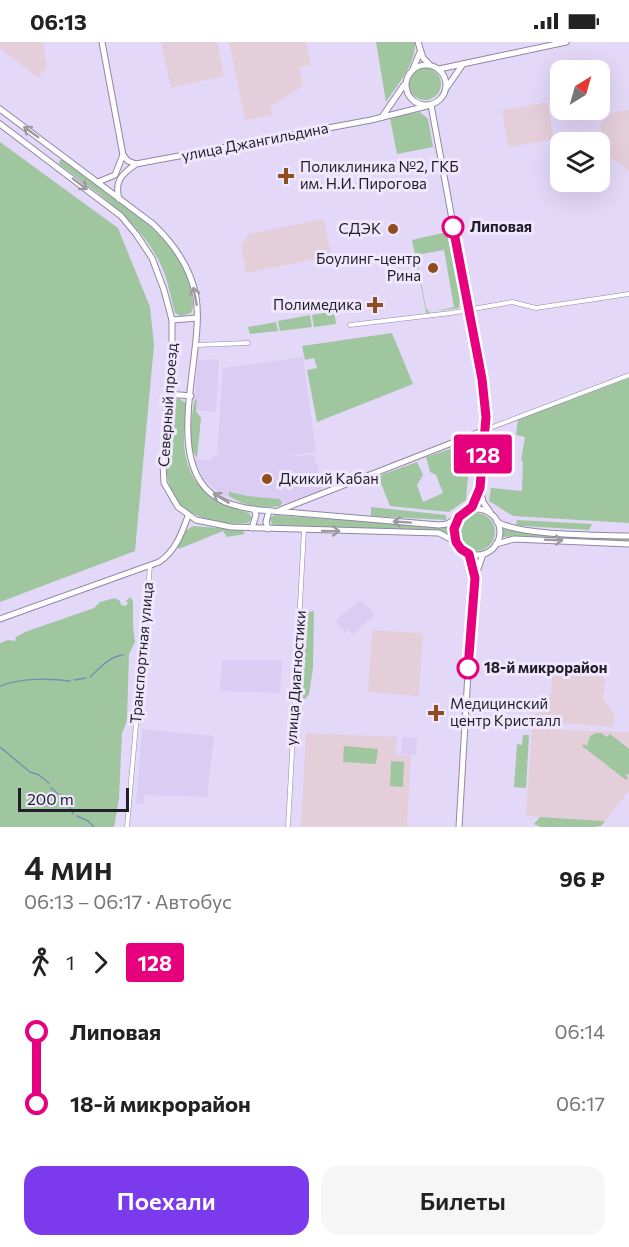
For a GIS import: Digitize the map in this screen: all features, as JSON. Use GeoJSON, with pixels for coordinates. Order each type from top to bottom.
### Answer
{"type":"FeatureCollection","features":[{"type":"Feature","properties":{"kind":"main road"},"geometry":{"type":"LineString","coordinates":[[102,42],[123,155],[128,161],[136,164]]}},
{"type":"Feature","properties":{"kind":"main road"},"geometry":{"type":"LineString","coordinates":[[418,42],[423,58],[444,75],[446,89]]}},
{"type":"Feature","properties":{"kind":"main road"},"geometry":{"type":"LineString","coordinates":[[439,69],[566,42]]}},
{"type":"Feature","properties":{"kind":"main road"},"geometry":{"type":"LineString","coordinates":[[413,69],[420,52]]}},
{"type":"Feature","properties":{"kind":"main road"},"geometry":{"type":"LineString","coordinates":[[405,83],[406,92],[411,99],[418,104],[429,105],[443,96],[463,64]]}},
{"type":"Feature","properties":{"kind":"main road"},"geometry":{"type":"LineString","coordinates":[[382,117],[396,99],[409,73],[418,66],[431,65]]}},
{"type":"Feature","properties":{"kind":"main road"},"geometry":{"type":"LineString","coordinates":[[429,105],[483,387],[485,430],[480,488],[483,502],[498,522],[514,528],[629,536]]}},
{"type":"Feature","properties":{"kind":"main road","name":"улица Джангильдина"},"geometry":{"type":"LineString","coordinates":[[136,164],[382,117],[429,105]]}},
{"type":"Feature","properties":{"kind":"main road","name":"Северный проезд"},"geometry":{"type":"LineString","coordinates":[[0,109],[153,224],[180,255],[196,296],[196,345],[188,442],[190,461],[205,486],[221,500],[254,509],[439,525],[447,524],[459,517]]}},
{"type":"Feature","properties":{"kind":"main road","name":"Северный проезд"},"geometry":{"type":"LineString","coordinates":[[0,124],[112,208],[136,234],[158,272],[172,320],[172,350],[163,463],[164,483],[178,507],[188,516]]}},
{"type":"Feature","properties":{"kind":"main road"},"geometry":{"type":"LineString","coordinates":[[52,163],[59,153]]}},
{"type":"Feature","properties":{"kind":"main road"},"geometry":{"type":"LineString","coordinates":[[98,182],[115,175],[123,155]]}},
{"type":"Feature","properties":{"kind":"main road"},"geometry":{"type":"LineString","coordinates":[[119,198],[117,185],[120,176],[136,164]]}},
{"type":"Feature","properties":{"kind":"main road"},"geometry":{"type":"LineString","coordinates":[[172,320],[197,318]]}},
{"type":"Feature","properties":{"kind":"main road"},"geometry":{"type":"LineString","coordinates":[[168,394],[191,396]]}},
{"type":"Feature","properties":{"kind":"main road"},"geometry":{"type":"LineString","coordinates":[[278,511],[485,430]]}},
{"type":"Feature","properties":{"kind":"main road"},"geometry":{"type":"LineString","coordinates":[[480,488],[472,507],[459,517],[454,529],[456,542],[469,554],[483,554],[496,544],[500,533],[498,522]]}},
{"type":"Feature","properties":{"kind":"main road"},"geometry":{"type":"LineString","coordinates":[[252,528],[256,515],[254,509]]}},
{"type":"Feature","properties":{"kind":"main road"},"geometry":{"type":"LineString","coordinates":[[467,511],[475,509],[491,514]]}},
{"type":"Feature","properties":{"kind":"main road"},"geometry":{"type":"LineString","coordinates":[[268,529],[266,522],[269,510]]}},
{"type":"Feature","properties":{"kind":"main road"},"geometry":{"type":"LineString","coordinates":[[150,566],[169,554],[188,516],[204,523],[252,528],[439,534],[456,542]]}},
{"type":"Feature","properties":{"kind":"main road"},"geometry":{"type":"LineString","coordinates":[[496,544],[514,539],[629,544]]}},
{"type":"Feature","properties":{"kind":"main road"},"geometry":{"type":"LineString","coordinates":[[469,554],[475,578]]}},
{"type":"Feature","properties":{"kind":"main road"},"geometry":{"type":"LineString","coordinates":[[459,827],[475,578],[483,554]]}},
{"type":"Feature","properties":{"kind":"main road","name":"Транспортная улица"},"geometry":{"type":"LineString","coordinates":[[0,619],[150,566]]}},
{"type":"Feature","properties":{"kind":"street"},"geometry":{"type":"LineString","coordinates":[[350,325],[470,310],[512,302],[536,308],[629,294]]}},
{"type":"Feature","properties":{"kind":"street"},"geometry":{"type":"LineString","coordinates":[[196,345],[248,342]]}},
{"type":"Feature","properties":{"kind":"street"},"geometry":{"type":"LineString","coordinates":[[485,430],[629,375]]}},
{"type":"Feature","properties":{"kind":"street","name":"улица Диагностики"},"geometry":{"type":"LineString","coordinates":[[288,827],[304,530]]}},
{"type":"Feature","properties":{"kind":"street","name":"Транспортная улица"},"geometry":{"type":"LineString","coordinates":[[127,827],[150,566]]}},
{"type":"Feature","properties":{"kind":"shaded area"},"geometry":{"type":"Polygon","coordinates":[[[0,42],[43,42],[47,66],[38,78],[0,48],[0,42]]]}},
{"type":"Feature","properties":{"kind":"shaded area"},"geometry":{"type":"Polygon","coordinates":[[[161,42],[217,42],[224,76],[171,88],[161,42]]]}},
{"type":"Feature","properties":{"kind":"shaded area"},"geometry":{"type":"Polygon","coordinates":[[[229,42],[306,42],[311,65],[299,67],[303,86],[271,106],[272,115],[245,120],[229,42]]]}},
{"type":"Feature","properties":{"kind":"shaded area"},"geometry":{"type":"Polygon","coordinates":[[[547,102],[553,132],[550,132],[550,140],[508,147],[502,110],[547,102]]]}},
{"type":"Feature","properties":{"kind":"shaded area"},"geometry":{"type":"Polygon","coordinates":[[[629,110],[629,171],[610,157],[610,132],[601,132],[600,124],[604,120],[610,120],[612,113],[629,110]]]}},
{"type":"Feature","properties":{"kind":"shaded area"},"geometry":{"type":"Polygon","coordinates":[[[324,219],[331,256],[246,273],[241,246],[249,234],[324,219]]]}},
{"type":"Feature","properties":{"kind":"shaded area"},"geometry":{"type":"Polygon","coordinates":[[[303,357],[316,452],[284,457],[314,455],[322,482],[322,491],[273,507],[247,504],[222,495],[204,480],[194,459],[210,460],[218,454],[226,463],[217,452],[223,368],[303,357]]]}},
{"type":"Feature","properties":{"kind":"shaded area"},"geometry":{"type":"Polygon","coordinates":[[[219,359],[216,412],[193,410],[198,360],[219,359]]]}},
{"type":"Feature","properties":{"kind":"shaded area"},"geometry":{"type":"Polygon","coordinates":[[[360,600],[374,616],[352,635],[348,629],[345,632],[335,621],[360,600]]]}},
{"type":"Feature","properties":{"kind":"shaded area"},"geometry":{"type":"Polygon","coordinates":[[[372,630],[423,633],[419,696],[368,692],[372,630]]]}},
{"type":"Feature","properties":{"kind":"shaded area"},"geometry":{"type":"Polygon","coordinates":[[[222,660],[282,660],[280,693],[220,691],[222,660]]]}},
{"type":"Feature","properties":{"kind":"shaded area"},"geometry":{"type":"Polygon","coordinates":[[[562,665],[597,667],[605,680],[603,698],[614,714],[613,727],[530,721],[551,695],[552,677],[562,665]]]}},
{"type":"Feature","properties":{"kind":"shaded area"},"geometry":{"type":"Polygon","coordinates":[[[142,729],[214,736],[207,797],[145,795],[144,804],[136,804],[142,729]]]}},
{"type":"Feature","properties":{"kind":"shaded area"},"geometry":{"type":"Polygon","coordinates":[[[532,729],[629,732],[629,791],[605,821],[526,816],[532,729]]]}},
{"type":"Feature","properties":{"kind":"shaded area"},"geometry":{"type":"Polygon","coordinates":[[[306,733],[397,737],[396,755],[411,755],[407,827],[301,827],[306,733]]]}},
{"type":"Feature","properties":{"kind":"shaded area"},"geometry":{"type":"Polygon","coordinates":[[[402,737],[417,738],[416,755],[401,754],[402,737]]]}},
{"type":"Feature","properties":{"kind":"green space"},"geometry":{"type":"Polygon","coordinates":[[[376,42],[415,42],[413,58],[401,81],[386,102],[376,42]]]}},
{"type":"Feature","properties":{"kind":"green space"},"geometry":{"type":"Polygon","coordinates":[[[425,68],[436,73],[441,84],[436,95],[425,100],[414,95],[409,84],[414,73],[425,68]]]}},
{"type":"Feature","properties":{"kind":"green space"},"geometry":{"type":"Polygon","coordinates":[[[420,112],[428,119],[433,147],[397,154],[390,118],[420,112]]]}},
{"type":"Feature","properties":{"kind":"green space"},"geometry":{"type":"Polygon","coordinates":[[[0,142],[118,228],[150,307],[154,345],[135,551],[0,602],[0,142]]]}},
{"type":"Feature","properties":{"kind":"green space"},"geometry":{"type":"Polygon","coordinates":[[[60,160],[139,216],[172,250],[184,269],[191,290],[193,305],[191,313],[181,316],[175,313],[164,272],[145,239],[133,224],[59,164],[60,160]]]}},
{"type":"Feature","properties":{"kind":"green space"},"geometry":{"type":"Polygon","coordinates":[[[447,232],[460,298],[459,308],[436,311],[454,307],[444,250],[416,255],[426,308],[430,313],[428,314],[426,312],[412,240],[447,232]]]}},
{"type":"Feature","properties":{"kind":"green space"},"geometry":{"type":"Polygon","coordinates":[[[334,311],[336,324],[314,327],[312,315],[334,311]]]}},
{"type":"Feature","properties":{"kind":"green space"},"geometry":{"type":"Polygon","coordinates":[[[310,315],[312,327],[280,331],[278,321],[310,315]]]}},
{"type":"Feature","properties":{"kind":"green space"},"geometry":{"type":"Polygon","coordinates":[[[276,322],[278,331],[250,334],[248,327],[276,322]]]}},
{"type":"Feature","properties":{"kind":"green space"},"geometry":{"type":"Polygon","coordinates":[[[392,333],[413,384],[317,422],[307,370],[317,368],[314,358],[305,360],[302,346],[392,333]]]}},
{"type":"Feature","properties":{"kind":"green space"},"geometry":{"type":"Polygon","coordinates":[[[629,378],[629,523],[513,516],[489,501],[491,488],[522,491],[523,462],[521,460],[525,437],[516,435],[518,419],[629,378]]]}},
{"type":"Feature","properties":{"kind":"green space"},"geometry":{"type":"Polygon","coordinates":[[[178,398],[186,403],[184,441],[189,469],[195,480],[212,497],[235,509],[249,513],[252,518],[248,523],[217,522],[207,519],[189,512],[177,501],[166,472],[166,455],[171,404],[178,398]]]}},
{"type":"Feature","properties":{"kind":"green space"},"geometry":{"type":"Polygon","coordinates":[[[197,399],[196,411],[201,418],[197,458],[192,446],[191,431],[194,402],[197,399]]]}},
{"type":"Feature","properties":{"kind":"green space"},"geometry":{"type":"Polygon","coordinates":[[[471,442],[466,500],[449,512],[390,506],[378,476],[417,462],[423,475],[417,485],[423,502],[443,493],[436,475],[430,472],[426,457],[471,442]]]}},
{"type":"Feature","properties":{"kind":"green space"},"geometry":{"type":"Polygon","coordinates":[[[229,492],[280,499],[282,503],[280,506],[273,507],[253,506],[229,496],[229,492]]]}},
{"type":"Feature","properties":{"kind":"green space"},"geometry":{"type":"Polygon","coordinates":[[[371,507],[446,515],[446,520],[371,516],[371,507]]]}},
{"type":"Feature","properties":{"kind":"green space"},"geometry":{"type":"Polygon","coordinates":[[[476,513],[489,519],[495,532],[489,545],[476,551],[463,545],[457,532],[463,519],[476,513]]]}},
{"type":"Feature","properties":{"kind":"green space"},"geometry":{"type":"Polygon","coordinates":[[[275,515],[451,526],[451,535],[440,531],[273,525],[270,520],[275,515]]]}},
{"type":"Feature","properties":{"kind":"green space"},"geometry":{"type":"Polygon","coordinates":[[[517,520],[592,524],[589,530],[523,526],[516,525],[517,520]]]}},
{"type":"Feature","properties":{"kind":"green space"},"geometry":{"type":"Polygon","coordinates":[[[193,526],[242,530],[245,534],[227,537],[223,531],[179,549],[177,546],[185,531],[193,526]]]}},
{"type":"Feature","properties":{"kind":"green space"},"geometry":{"type":"Polygon","coordinates":[[[503,528],[525,533],[629,539],[629,542],[525,536],[502,537],[503,528]]]}},
{"type":"Feature","properties":{"kind":"green space"},"geometry":{"type":"Polygon","coordinates":[[[130,597],[133,601],[135,642],[129,654],[127,721],[122,733],[119,798],[114,827],[0,827],[0,643],[8,640],[15,641],[16,637],[25,632],[94,608],[100,602],[115,598],[120,601],[121,605],[126,606],[128,603],[126,601],[130,597]]]}},
{"type":"Feature","properties":{"kind":"green space"},"geometry":{"type":"Polygon","coordinates":[[[314,611],[313,668],[309,694],[305,699],[297,702],[302,613],[314,611]]]}},
{"type":"Feature","properties":{"kind":"green space"},"geometry":{"type":"Polygon","coordinates":[[[596,733],[607,737],[610,734],[629,749],[629,774],[625,775],[628,778],[626,780],[582,746],[584,744],[587,746],[590,736],[596,733]]]}},
{"type":"Feature","properties":{"kind":"green space"},"geometry":{"type":"Polygon","coordinates":[[[523,735],[529,735],[526,788],[514,787],[517,744],[522,745],[523,735]]]}},
{"type":"Feature","properties":{"kind":"green space"},"geometry":{"type":"Polygon","coordinates":[[[344,746],[378,749],[376,764],[343,762],[344,746]]]}},
{"type":"Feature","properties":{"kind":"green space"},"geometry":{"type":"Polygon","coordinates":[[[391,761],[404,762],[403,787],[390,786],[391,761]]]}},
{"type":"Feature","properties":{"kind":"green space"},"geometry":{"type":"Polygon","coordinates":[[[540,817],[605,821],[601,826],[595,827],[541,827],[534,824],[540,817]]]}},
{"type":"Feature","properties":{"kind":"waterway"},"geometry":{"type":"LineString","coordinates":[[90,677],[109,660],[123,655]]}},
{"type":"Feature","properties":{"kind":"waterway"},"geometry":{"type":"LineString","coordinates":[[74,680],[86,678]]}},
{"type":"Feature","properties":{"kind":"waterway"},"geometry":{"type":"LineString","coordinates":[[0,686],[35,679],[70,681]]}},
{"type":"Feature","properties":{"kind":"waterway"},"geometry":{"type":"LineString","coordinates":[[0,747],[30,772],[39,775],[49,783]]}},
{"type":"Feature","properties":{"kind":"waterway"},"geometry":{"type":"LineString","coordinates":[[51,788],[58,794]]}},
{"type":"Feature","properties":{"kind":"waterway"},"geometry":{"type":"LineString","coordinates":[[61,795],[67,800],[73,814]]}},
{"type":"Feature","properties":{"kind":"waterway"},"geometry":{"type":"LineString","coordinates":[[77,816],[94,827]]}},
{"type":"Feature","properties":{"kind":"bus line","name":"128"},"geometry":{"type":"LineString","coordinates":[[453,227],[482,379],[486,417],[480,488],[472,507],[459,517],[454,529],[456,542],[469,554],[475,578],[468,668]]}},
{"type":"Feature","properties":{"kind":"place","name":"Поликлиника №2, ГКБ им. Н.И. Пирогова"},"geometry":{"type":"Point","coordinates":[286,176]}},
{"type":"Feature","properties":{"kind":"place","name":"Липовая"},"geometry":{"type":"Point","coordinates":[453,227]}},
{"type":"Feature","properties":{"kind":"place","name":"СДЭК"},"geometry":{"type":"Point","coordinates":[393,229]}},
{"type":"Feature","properties":{"kind":"place","name":"Боулинг-центр Рина"},"geometry":{"type":"Point","coordinates":[433,268]}},
{"type":"Feature","properties":{"kind":"place","name":"Полимедика"},"geometry":{"type":"Point","coordinates":[375,305]}},
{"type":"Feature","properties":{"kind":"place","name":"Дкикий Кабан"},"geometry":{"type":"Point","coordinates":[267,479]}},
{"type":"Feature","properties":{"kind":"place","name":"18-й микрорайон"},"geometry":{"type":"Point","coordinates":[468,668]}},
{"type":"Feature","properties":{"kind":"place","name":"Медицинский центр Кристалл"},"geometry":{"type":"Point","coordinates":[436,713]}}]}
